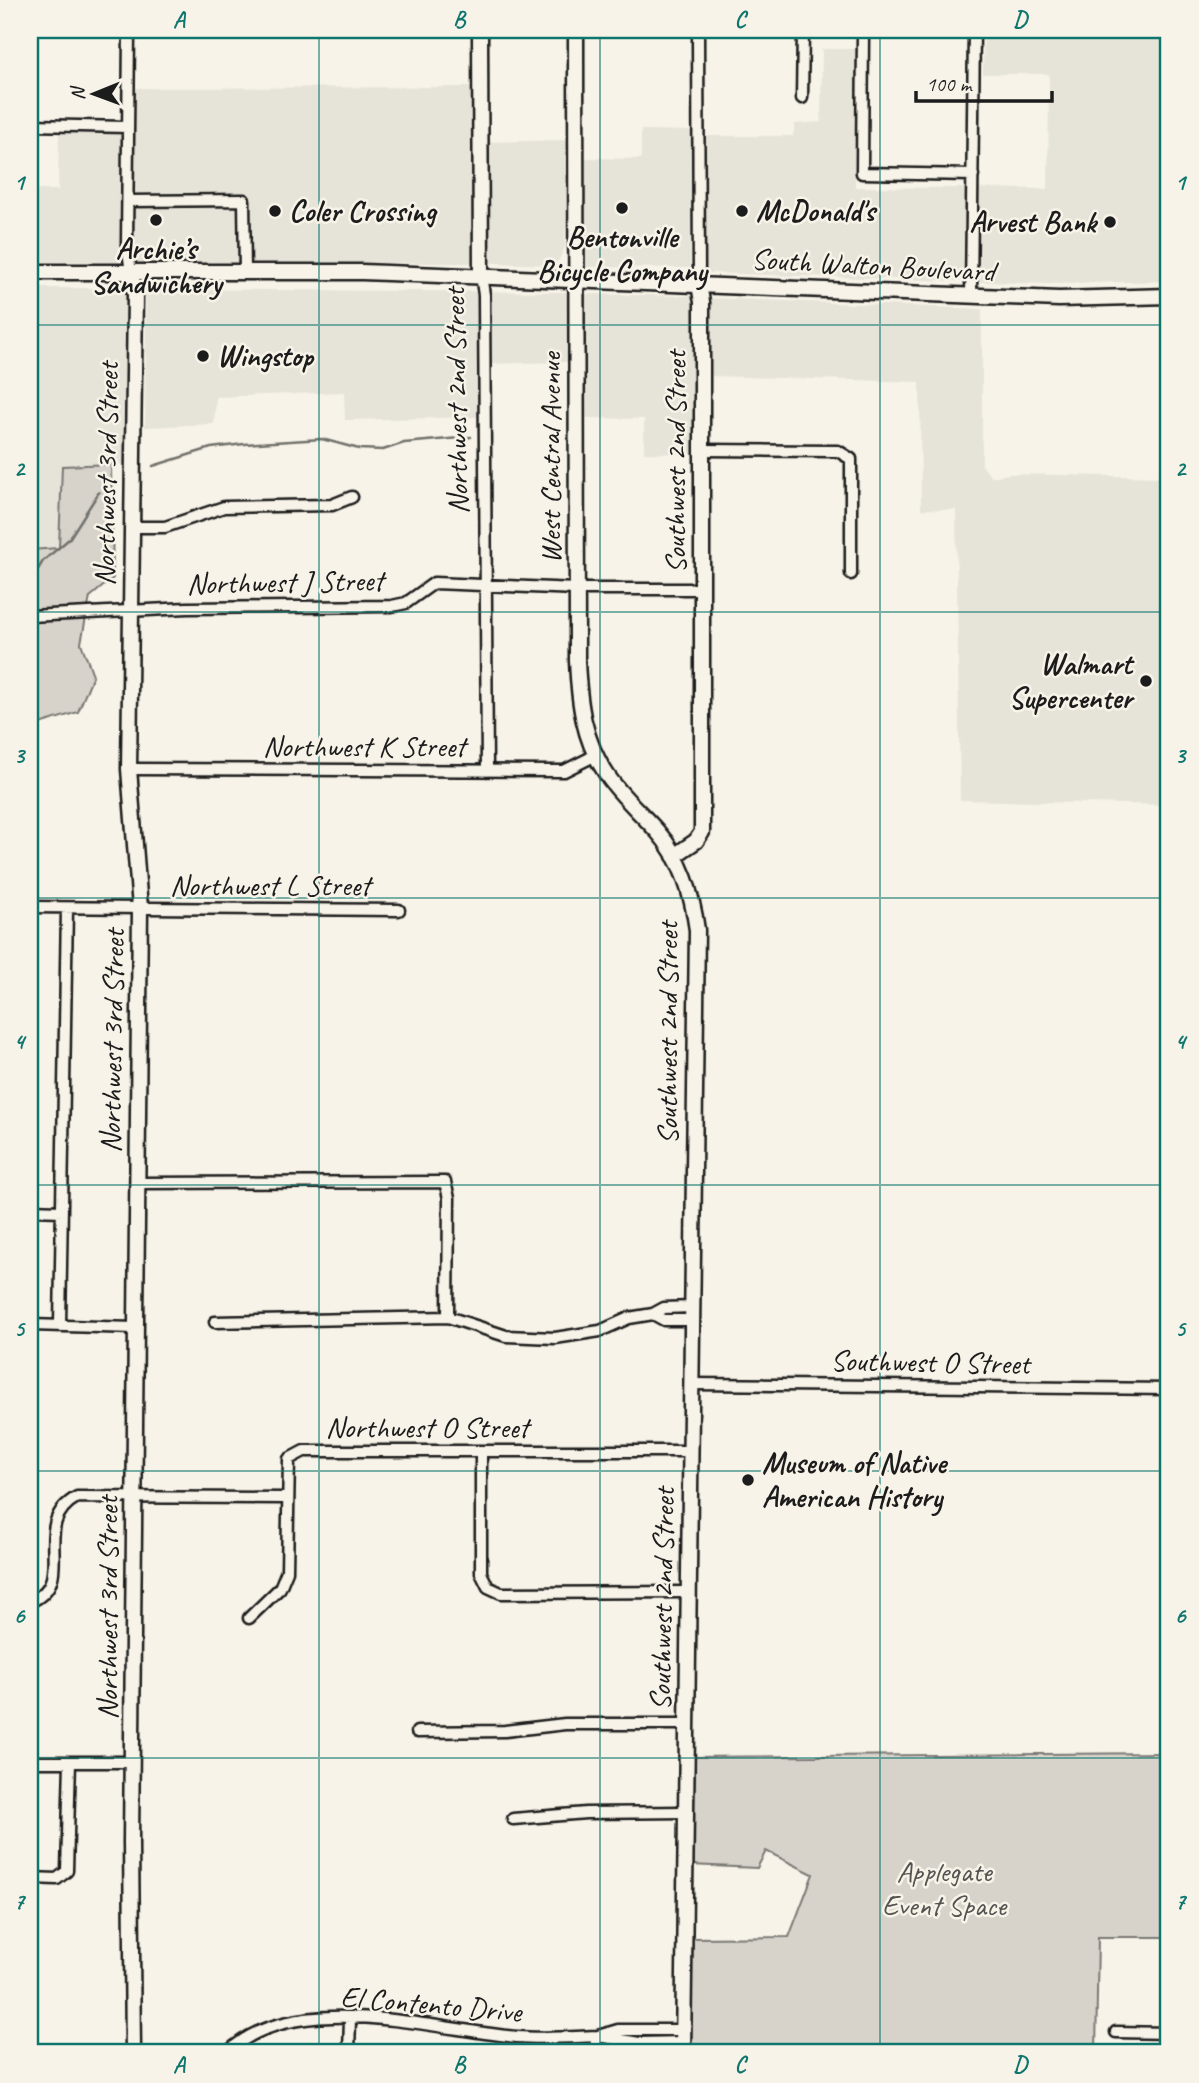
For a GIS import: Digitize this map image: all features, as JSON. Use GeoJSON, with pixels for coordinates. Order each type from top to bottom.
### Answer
{"type":"FeatureCollection","features":[{"type":"Feature","properties":{"kind":"main road","name":"Northwest 2nd Street"},"geometry":{"type":"LineString","coordinates":[[480,30],[481,275]]}},
{"type":"Feature","properties":{"kind":"main road","name":"West Central Avenue"},"geometry":{"type":"LineString","coordinates":[[576,30],[576,589],[579,705],[596,755],[622,794],[660,834],[674,856]]}},
{"type":"Feature","properties":{"kind":"main road","name":"South Walton Boulevard"},"geometry":{"type":"LineString","coordinates":[[30,272],[481,275],[1059,299],[1169,296]]}},
{"type":"Feature","properties":{"kind":"main road","name":"Northwest 3rd Street"},"geometry":{"type":"LineString","coordinates":[[131,273],[135,295],[129,769],[140,908],[135,1328],[133,2053]]}},
{"type":"Feature","properties":{"kind":"main road","name":"Southwest 2nd Street"},"geometry":{"type":"LineString","coordinates":[[684,2041],[697,930],[693,903],[674,856],[696,841],[702,832],[702,302],[699,284]]}},
{"type":"Feature","properties":{"kind":"street","name":"Northwest 3rd Street"},"geometry":{"type":"LineString","coordinates":[[130,30],[128,254],[131,273]]}},
{"type":"Feature","properties":{"kind":"street","name":"Southwest 2nd Street"},"geometry":{"type":"LineString","coordinates":[[698,30],[699,284]]}},
{"type":"Feature","properties":{"kind":"street"},"geometry":{"type":"LineString","coordinates":[[802,98],[803,30]]}},
{"type":"Feature","properties":{"kind":"street"},"geometry":{"type":"LineString","coordinates":[[863,30],[862,173],[973,175]]}},
{"type":"Feature","properties":{"kind":"street"},"geometry":{"type":"LineString","coordinates":[[971,296],[974,30]]}},
{"type":"Feature","properties":{"kind":"street"},"geometry":{"type":"LineString","coordinates":[[30,124],[128,127]]}},
{"type":"Feature","properties":{"kind":"street"},"geometry":{"type":"LineString","coordinates":[[128,201],[244,200],[244,272]]}},
{"type":"Feature","properties":{"kind":"street","name":"Northwest 2nd Street"},"geometry":{"type":"LineString","coordinates":[[481,275],[484,295],[487,771]]}},
{"type":"Feature","properties":{"kind":"street"},"geometry":{"type":"LineString","coordinates":[[702,450],[838,451],[851,459],[851,574]]}},
{"type":"Feature","properties":{"kind":"street"},"geometry":{"type":"LineString","coordinates":[[132,527],[165,527],[224,507],[332,505],[352,497]]}},
{"type":"Feature","properties":{"kind":"street","name":"Northwest J Street"},"geometry":{"type":"LineString","coordinates":[[30,617],[187,608],[392,606],[407,603],[433,583],[576,589],[702,589]]}},
{"type":"Feature","properties":{"kind":"street","name":"Northwest K Street"},"geometry":{"type":"LineString","coordinates":[[129,769],[564,771],[596,755]]}},
{"type":"Feature","properties":{"kind":"street","name":"Northwest L Street"},"geometry":{"type":"LineString","coordinates":[[30,907],[399,910]]}},
{"type":"Feature","properties":{"kind":"street"},"geometry":{"type":"LineString","coordinates":[[60,1325],[67,908]]}},
{"type":"Feature","properties":{"kind":"street"},"geometry":{"type":"LineString","coordinates":[[137,1183],[445,1182],[449,1198],[448,1317]]}},
{"type":"Feature","properties":{"kind":"street"},"geometry":{"type":"LineString","coordinates":[[30,1210],[62,1211]]}},
{"type":"Feature","properties":{"kind":"street"},"geometry":{"type":"LineString","coordinates":[[215,1322],[448,1317],[506,1336],[555,1338],[581,1336],[629,1318],[653,1314],[664,1308],[692,1314]]}},
{"type":"Feature","properties":{"kind":"street"},"geometry":{"type":"LineString","coordinates":[[30,1325],[135,1328]]}},
{"type":"Feature","properties":{"kind":"street","name":"Southwest O Street"},"geometry":{"type":"LineString","coordinates":[[691,1384],[1169,1389]]}},
{"type":"Feature","properties":{"kind":"street","name":"Northwest O Street"},"geometry":{"type":"LineString","coordinates":[[286,1498],[289,1459],[304,1451],[690,1451]]}},
{"type":"Feature","properties":{"kind":"street"},"geometry":{"type":"LineString","coordinates":[[481,1452],[481,1573],[488,1587],[501,1593],[689,1592]]}},
{"type":"Feature","properties":{"kind":"street"},"geometry":{"type":"LineString","coordinates":[[30,1602],[42,1597],[53,1581],[55,1517],[64,1504],[77,1497],[134,1500],[286,1498],[287,1571],[280,1588],[249,1618]]}},
{"type":"Feature","properties":{"kind":"street"},"geometry":{"type":"LineString","coordinates":[[417,1732],[505,1731],[565,1724],[687,1724]]}},
{"type":"Feature","properties":{"kind":"street"},"geometry":{"type":"LineString","coordinates":[[30,1762],[133,1762]]}},
{"type":"Feature","properties":{"kind":"street"},"geometry":{"type":"LineString","coordinates":[[30,1878],[57,1879],[68,1871],[69,1762]]}},
{"type":"Feature","properties":{"kind":"street"},"geometry":{"type":"LineString","coordinates":[[513,1819],[586,1812],[686,1812]]}},
{"type":"Feature","properties":{"kind":"street"},"geometry":{"type":"LineString","coordinates":[[349,2053],[350,2019]]}},
{"type":"Feature","properties":{"kind":"street","name":"El Contento Drive"},"geometry":{"type":"LineString","coordinates":[[227,2053],[250,2037],[288,2021],[350,2019],[417,2022],[518,2037],[598,2036],[618,2030],[684,2041]]}},
{"type":"Feature","properties":{"kind":"street"},"geometry":{"type":"LineString","coordinates":[[1116,2032],[1169,2033]]}},
{"type":"Feature","properties":{"kind":"street"},"geometry":{"type":"LineString","coordinates":[[593,2053],[598,2036]]}},
{"type":"Feature","properties":{"kind":"shaded area"},"geometry":{"type":"Polygon","coordinates":[[[984,30],[1169,30],[1169,281],[1049,284],[706,273],[706,136],[793,136],[795,124],[821,122],[822,49],[857,49],[855,187],[1048,189],[1049,74],[983,74],[984,30]]]}},
{"type":"Feature","properties":{"kind":"shaded area"},"geometry":{"type":"Polygon","coordinates":[[[472,87],[474,263],[133,262],[135,88],[472,87]]]}},
{"type":"Feature","properties":{"kind":"shaded area"},"geometry":{"type":"Polygon","coordinates":[[[641,130],[692,131],[690,268],[581,267],[583,158],[641,159],[641,130]]]}},
{"type":"Feature","properties":{"kind":"shaded area"},"geometry":{"type":"Polygon","coordinates":[[[59,133],[122,134],[121,262],[30,261],[30,190],[58,190],[59,133]]]}},
{"type":"Feature","properties":{"kind":"shaded area"},"geometry":{"type":"Polygon","coordinates":[[[568,140],[570,165],[567,178],[565,247],[559,260],[552,265],[492,263],[485,251],[486,142],[568,140]]]}},
{"type":"Feature","properties":{"kind":"shaded area"},"geometry":{"type":"Polygon","coordinates":[[[30,288],[127,288],[126,464],[62,466],[59,549],[30,548],[30,288]]]}},
{"type":"Feature","properties":{"kind":"shaded area"},"geometry":{"type":"Polygon","coordinates":[[[146,289],[568,292],[568,362],[480,364],[480,417],[345,420],[344,392],[216,397],[214,424],[145,427],[146,289]]]}},
{"type":"Feature","properties":{"kind":"shaded area"},"geometry":{"type":"Polygon","coordinates":[[[586,294],[698,296],[698,454],[644,453],[644,419],[585,418],[586,294]]]}},
{"type":"Feature","properties":{"kind":"shaded area"},"geometry":{"type":"Polygon","coordinates":[[[708,298],[982,309],[982,465],[991,477],[1009,474],[1169,477],[1169,805],[960,800],[956,510],[921,509],[920,382],[708,376],[708,298]]]}},
{"type":"Feature","properties":{"kind":"green space"},"geometry":{"type":"Polygon","coordinates":[[[111,464],[113,578],[90,597],[81,643],[93,675],[78,712],[30,727],[30,550],[59,548],[62,466],[111,464]]]}},
{"type":"Feature","properties":{"kind":"green space","name":"Applegate Event Space"},"geometry":{"type":"Polygon","coordinates":[[[1169,1753],[1169,1937],[1098,1937],[1096,2053],[687,2053],[690,1938],[789,1937],[813,1874],[766,1851],[757,1868],[690,1865],[692,1757],[1169,1753]]]}},
{"type":"Feature","properties":{"kind":"waterway"},"geometry":{"type":"LineString","coordinates":[[153,466],[211,448],[244,444],[322,439],[359,449],[383,450],[404,443],[471,437]]}},
{"type":"Feature","properties":{"kind":"waterway"},"geometry":{"type":"LineString","coordinates":[[30,583],[43,561],[69,539],[99,492]]}},
{"type":"Feature","properties":{"kind":"place","name":"Bentonville Bicycle Company"},"geometry":{"type":"Point","coordinates":[622,208]}},
{"type":"Feature","properties":{"kind":"place","name":"Coler Crossing"},"geometry":{"type":"Point","coordinates":[275,211]}},
{"type":"Feature","properties":{"kind":"place","name":"McDonald's"},"geometry":{"type":"Point","coordinates":[742,211]}},
{"type":"Feature","properties":{"kind":"place","name":"Archie’s Sandwichery"},"geometry":{"type":"Point","coordinates":[156,220]}},
{"type":"Feature","properties":{"kind":"place","name":"Arvest Bank"},"geometry":{"type":"Point","coordinates":[1110,222]}},
{"type":"Feature","properties":{"kind":"place","name":"Wingstop"},"geometry":{"type":"Point","coordinates":[203,356]}},
{"type":"Feature","properties":{"kind":"place","name":"Walmart Supercenter"},"geometry":{"type":"Point","coordinates":[1146,681]}},
{"type":"Feature","properties":{"kind":"place","name":"Museum of Native American History"},"geometry":{"type":"Point","coordinates":[748,1480]}}]}
